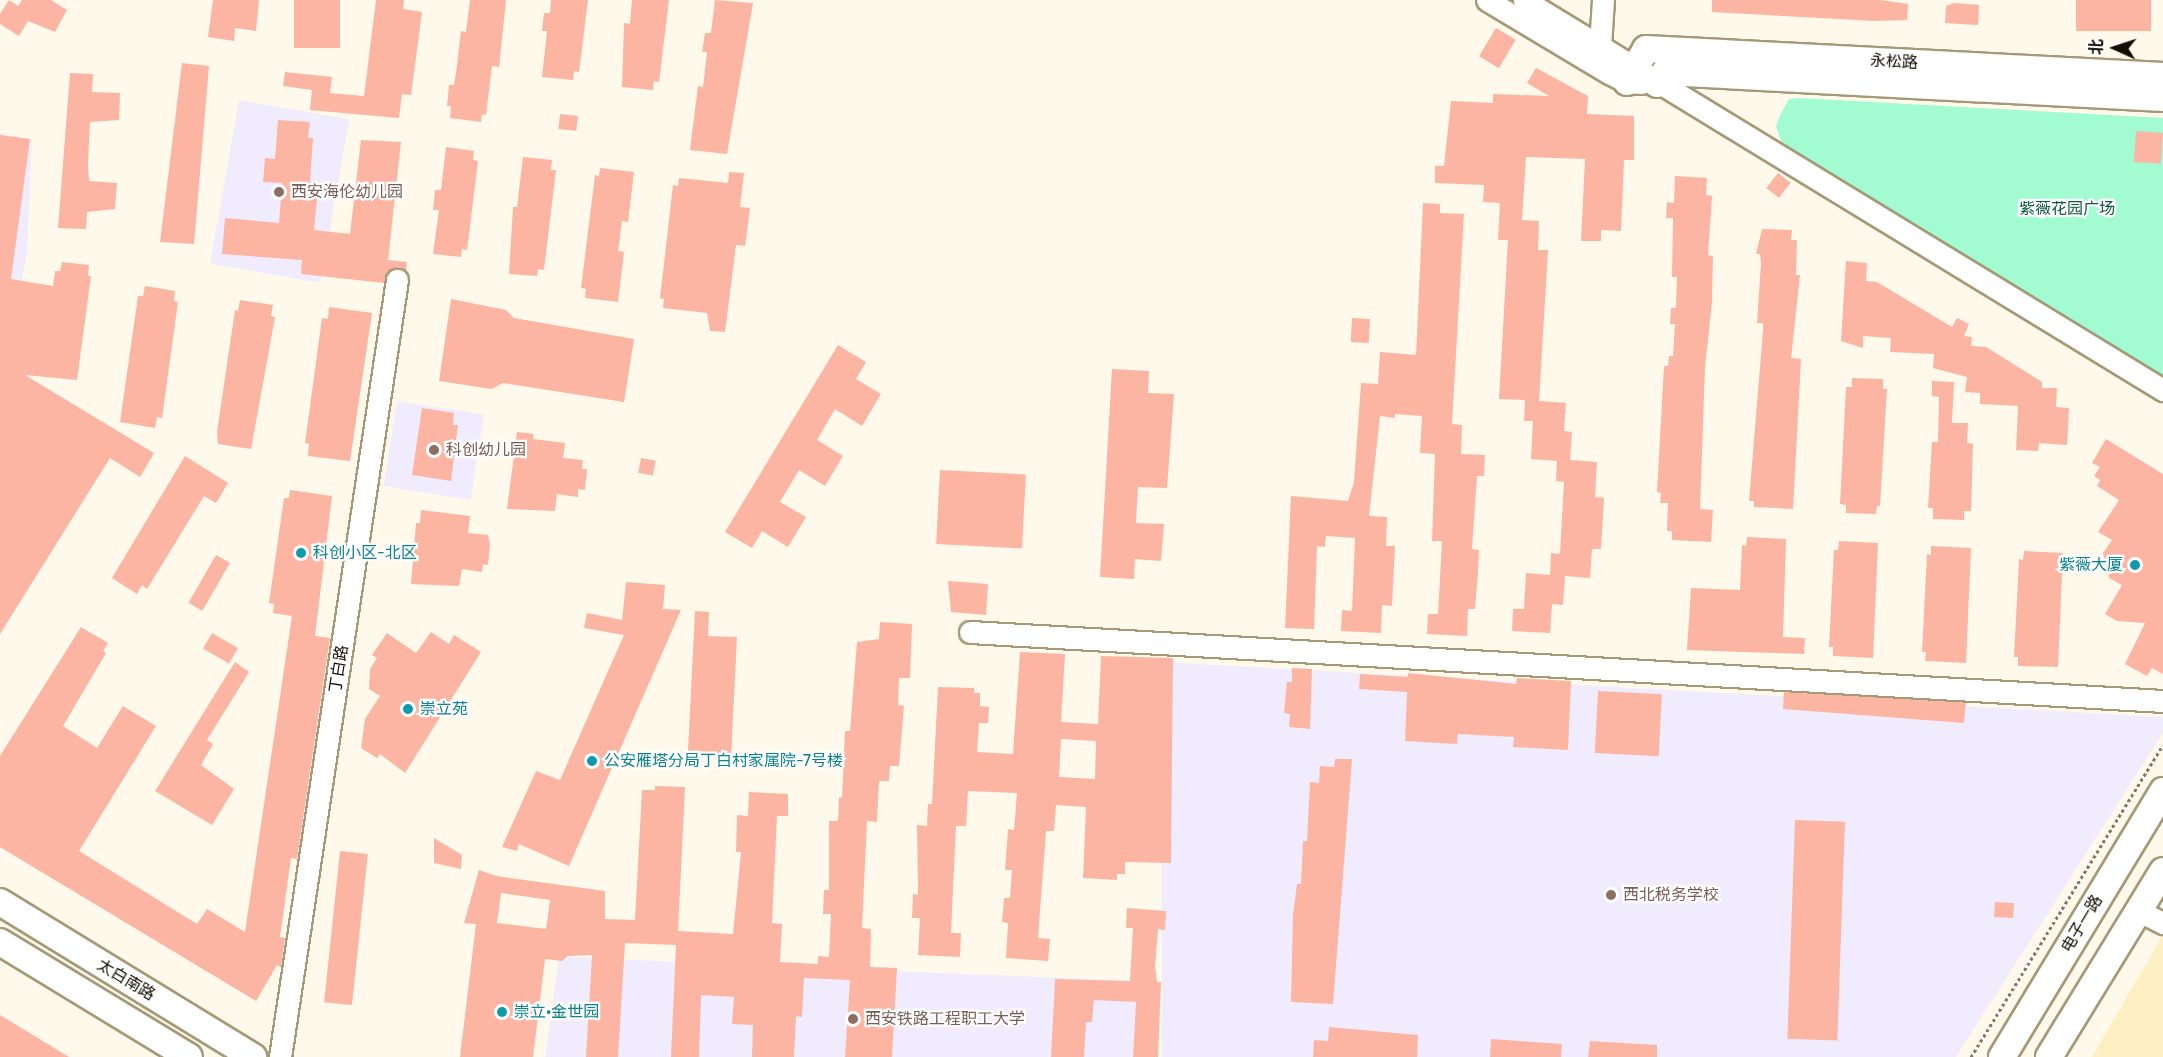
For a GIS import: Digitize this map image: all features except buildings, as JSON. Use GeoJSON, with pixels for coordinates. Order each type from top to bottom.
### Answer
{"type":"FeatureCollection","features":[{"type":"Feature","properties":{"kind":"main road","name":"永松路"},"geometry":{"type":"LineString","coordinates":[[1632,75],[1646,49],[2163,76]]}},
{"type":"Feature","properties":{"kind":"main road","name":"永松路"},"geometry":{"type":"LineString","coordinates":[[1657,84],[1665,72],[2163,98]]}},
{"type":"Feature","properties":{"kind":"main road","name":"电子一路"},"geometry":{"type":"LineString","coordinates":[[2002,1057],[2163,791]]}},
{"type":"Feature","properties":{"kind":"main road"},"geometry":{"type":"LineString","coordinates":[[2049,1057],[2163,871]]}},
{"type":"Feature","properties":{"kind":"main road","name":"太白南路"},"geometry":{"type":"LineString","coordinates":[[0,902],[253,1057]]}},
{"type":"Feature","properties":{"kind":"main road","name":"太白南路"},"geometry":{"type":"LineString","coordinates":[[0,942],[189,1057]]}},
{"type":"Feature","properties":{"kind":"street"},"geometry":{"type":"LineString","coordinates":[[1487,0],[1632,75],[1657,84],[2163,390]]}},
{"type":"Feature","properties":{"kind":"street"},"geometry":{"type":"LineString","coordinates":[[1524,0],[1595,54]]}},
{"type":"Feature","properties":{"kind":"street"},"geometry":{"type":"LineString","coordinates":[[1595,54],[1604,0]]}},
{"type":"Feature","properties":{"kind":"street","name":"丁白路"},"geometry":{"type":"LineString","coordinates":[[280,1057],[398,280]]}},
{"type":"Feature","properties":{"kind":"street"},"geometry":{"type":"LineString","coordinates":[[970,632],[2163,701]]}},
{"type":"Feature","properties":{"kind":"street"},"geometry":{"type":"LineString","coordinates":[[2139,911],[2163,923]]}},
{"type":"Feature","properties":{"kind":"path"},"geometry":{"type":"LineString","coordinates":[[1971,1057],[2163,745]]}},
{"type":"Feature","properties":{"kind":"shaded area","name":"西安海伦幼儿园"},"geometry":{"type":"Polygon","coordinates":[[[239,100],[349,119],[320,283],[210,263],[239,100]]]}},
{"type":"Feature","properties":{"kind":"shaded area"},"geometry":{"type":"Polygon","coordinates":[[[0,134],[32,140],[27,253],[0,389],[0,134]]]}},
{"type":"Feature","properties":{"kind":"shaded area","name":"科创幼儿园"},"geometry":{"type":"Polygon","coordinates":[[[397,401],[484,415],[470,500],[384,486],[397,401]]]}},
{"type":"Feature","properties":{"kind":"shaded area","name":"西北税务学校"},"geometry":{"type":"Polygon","coordinates":[[[1161,662],[2163,717],[2163,733],[1956,1057],[1162,1057],[1161,662]]]}},
{"type":"Feature","properties":{"kind":"shaded area"},"geometry":{"type":"Polygon","coordinates":[[[2163,935],[2163,1057],[2092,1057],[2163,935]]]}},
{"type":"Feature","properties":{"kind":"shaded area","name":"西安铁路工程职工大学"},"geometry":{"type":"Polygon","coordinates":[[[559,957],[1157,982],[1156,1057],[545,1057],[559,957]]]}},
{"type":"Feature","properties":{"kind":"green space","name":"紫薇花园广场"},"geometry":{"type":"Polygon","coordinates":[[[1789,99],[2163,118],[2163,378],[1783,146],[1776,127],[1779,117],[1789,99]]]}},
{"type":"Feature","properties":{"kind":"place","name":"西安海伦幼儿园"},"geometry":{"type":"Point","coordinates":[279,192]}},
{"type":"Feature","properties":{"kind":"place","name":"科创幼儿园"},"geometry":{"type":"Point","coordinates":[434,450]}},
{"type":"Feature","properties":{"kind":"place","name":"科创小区-北区"},"geometry":{"type":"Point","coordinates":[301,553]}},
{"type":"Feature","properties":{"kind":"place","name":"紫薇大厦"},"geometry":{"type":"Point","coordinates":[2135,565]}},
{"type":"Feature","properties":{"kind":"place","name":"崇立苑"},"geometry":{"type":"Point","coordinates":[408,709]}},
{"type":"Feature","properties":{"kind":"place","name":"公安雁塔分局丁白村家属院-7号楼"},"geometry":{"type":"Point","coordinates":[592,761]}},
{"type":"Feature","properties":{"kind":"place","name":"西北税务学校"},"geometry":{"type":"Point","coordinates":[1611,895]}},
{"type":"Feature","properties":{"kind":"place","name":"崇立·金世园"},"geometry":{"type":"Point","coordinates":[502,1012]}},
{"type":"Feature","properties":{"kind":"place","name":"西安铁路工程职工大学"},"geometry":{"type":"Point","coordinates":[853,1019]}}]}
